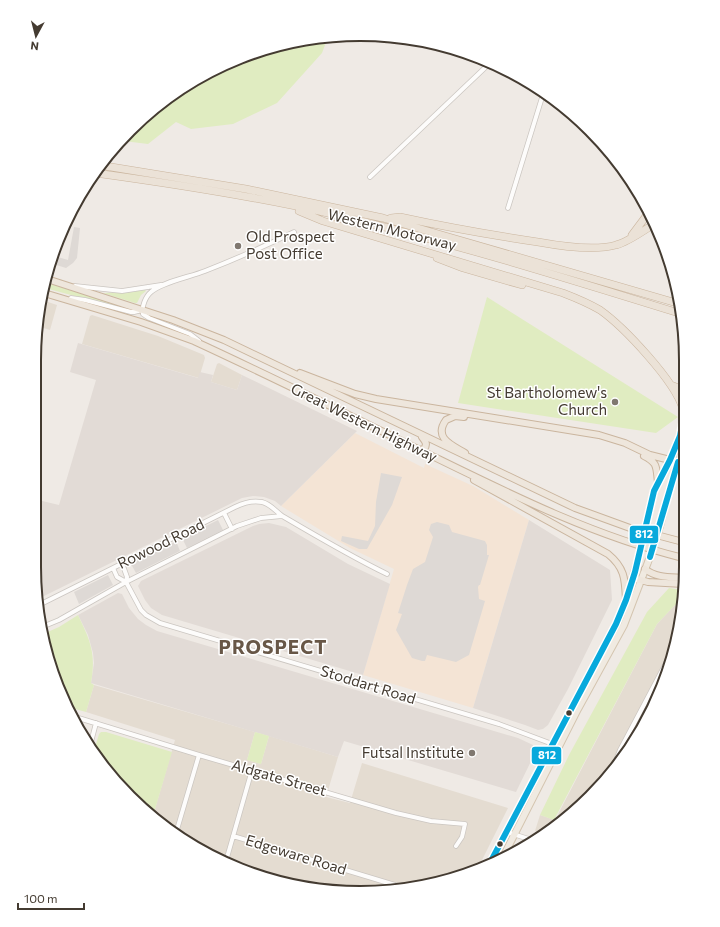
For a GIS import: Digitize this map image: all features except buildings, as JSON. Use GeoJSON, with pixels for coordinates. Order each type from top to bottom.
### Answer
{"type":"FeatureCollection","features":[{"type":"Feature","properties":{"kind":"highway","name":"Western Motorway"},"geometry":{"type":"LineString","coordinates":[[107,166],[246,188],[383,218],[674,302]]}},
{"type":"Feature","properties":{"kind":"highway","name":"Western Motorway"},"geometry":{"type":"LineString","coordinates":[[101,174],[180,185],[282,203],[346,218],[431,239],[675,312]]}},
{"type":"Feature","properties":{"kind":"highway"},"geometry":{"type":"LineString","coordinates":[[282,203],[323,221],[563,293],[594,307],[620,327],[671,385],[679,399]]}},
{"type":"Feature","properties":{"kind":"highway"},"geometry":{"type":"LineString","coordinates":[[383,218],[400,217],[497,236],[554,245],[608,247],[617,245],[650,226]]}},
{"type":"Feature","properties":{"kind":"highway"},"geometry":{"type":"LineString","coordinates":[[629,238],[645,218]]}},
{"type":"Feature","properties":{"kind":"highway","name":"Great Western Highway"},"geometry":{"type":"LineString","coordinates":[[51,280],[195,328],[224,340],[575,508],[630,528],[679,541]]}},
{"type":"Feature","properties":{"kind":"highway","name":"Great Western Highway"},"geometry":{"type":"LineString","coordinates":[[48,294],[148,324],[206,346],[571,522],[627,542],[679,557]]}},
{"type":"Feature","properties":{"kind":"highway"},"geometry":{"type":"LineString","coordinates":[[265,360],[355,394],[599,436],[625,443],[650,455],[670,460]]}},
{"type":"Feature","properties":{"kind":"highway"},"geometry":{"type":"LineString","coordinates":[[671,385],[679,388]]}},
{"type":"Feature","properties":{"kind":"highway"},"geometry":{"type":"LineString","coordinates":[[497,471],[445,440],[442,436],[442,427],[446,420],[450,417],[461,416],[593,437],[612,442],[653,460],[658,482]]}},
{"type":"Feature","properties":{"kind":"highway"},"geometry":{"type":"LineString","coordinates":[[419,450],[424,449],[426,446],[426,442],[422,435]]}},
{"type":"Feature","properties":{"kind":"highway"},"geometry":{"type":"LineString","coordinates":[[447,463],[478,483],[608,554],[617,563],[624,574],[626,600]]}},
{"type":"Feature","properties":{"kind":"highway"},"geometry":{"type":"LineString","coordinates":[[645,569],[651,574],[658,576],[678,578]]}},
{"type":"Feature","properties":{"kind":"highway"},"geometry":{"type":"LineString","coordinates":[[633,578],[678,584]]}},
{"type":"Feature","properties":{"kind":"main road"},"geometry":{"type":"LineString","coordinates":[[494,857],[600,655],[626,600],[658,482],[670,460],[679,438]]}},
{"type":"Feature","properties":{"kind":"main road"},"geometry":{"type":"LineString","coordinates":[[506,850],[559,746],[624,625],[660,526],[679,460]]}},
{"type":"Feature","properties":{"kind":"street"},"geometry":{"type":"LineString","coordinates":[[370,177],[486,67]]}},
{"type":"Feature","properties":{"kind":"street"},"geometry":{"type":"LineString","coordinates":[[508,208],[542,98]]}},
{"type":"Feature","properties":{"kind":"street"},"geometry":{"type":"LineString","coordinates":[[206,346],[190,334],[143,314],[142,310],[145,300],[151,292],[164,285],[238,259],[294,232]]}},
{"type":"Feature","properties":{"kind":"street"},"geometry":{"type":"LineString","coordinates":[[68,285],[122,291],[164,285]]}},
{"type":"Feature","properties":{"kind":"street"},"geometry":{"type":"LineString","coordinates":[[56,296],[85,300],[131,312],[142,310]]}},
{"type":"Feature","properties":{"kind":"street","name":"Rowood Road"},"geometry":{"type":"LineString","coordinates":[[43,603],[242,504],[258,502],[269,505],[283,516],[363,563],[387,574]]}},
{"type":"Feature","properties":{"kind":"street"},"geometry":{"type":"LineString","coordinates":[[224,513],[232,529]]}},
{"type":"Feature","properties":{"kind":"street","name":"Rowood Road"},"geometry":{"type":"LineString","coordinates":[[46,625],[59,620],[126,582],[232,529],[253,520],[269,516],[283,516]]}},
{"type":"Feature","properties":{"kind":"street","name":"Stoddart Road"},"geometry":{"type":"LineString","coordinates":[[122,563],[127,577],[126,582]]}},
{"type":"Feature","properties":{"kind":"street","name":"Stoddart Road"},"geometry":{"type":"LineString","coordinates":[[113,568],[117,577],[126,582],[141,610],[146,615],[160,623],[499,724],[559,746]]}},
{"type":"Feature","properties":{"kind":"street"},"geometry":{"type":"LineString","coordinates":[[619,752],[661,672]]}},
{"type":"Feature","properties":{"kind":"street","name":"Aldgate Street"},"geometry":{"type":"LineString","coordinates":[[80,718],[199,755],[396,812],[431,821],[465,824],[462,837],[456,846]]}},
{"type":"Feature","properties":{"kind":"street"},"geometry":{"type":"LineString","coordinates":[[92,739],[96,723]]}},
{"type":"Feature","properties":{"kind":"street"},"geometry":{"type":"LineString","coordinates":[[177,828],[199,755]]}},
{"type":"Feature","properties":{"kind":"street"},"geometry":{"type":"LineString","coordinates":[[227,857],[252,770]]}},
{"type":"Feature","properties":{"kind":"street"},"geometry":{"type":"LineString","coordinates":[[507,832],[527,838]]}},
{"type":"Feature","properties":{"kind":"street","name":"Edgeware Road"},"geometry":{"type":"LineString","coordinates":[[233,836],[392,884]]}},
{"type":"Feature","properties":{"kind":"shaded area"},"geometry":{"type":"Polygon","coordinates":[[[74,227],[80,228],[77,258],[66,268],[56,265],[58,257],[68,260],[74,227]]]}},
{"type":"Feature","properties":{"kind":"shaded area"},"geometry":{"type":"Polygon","coordinates":[[[46,301],[57,305],[50,330],[43,328],[46,301]]]}},
{"type":"Feature","properties":{"kind":"shaded area"},"geometry":{"type":"Polygon","coordinates":[[[92,315],[158,336],[204,355],[205,358],[199,378],[82,344],[90,316],[92,315]]]}},
{"type":"Feature","properties":{"kind":"shaded area"},"geometry":{"type":"Polygon","coordinates":[[[78,343],[198,378],[200,372],[213,375],[211,382],[237,390],[242,375],[357,431],[281,506],[275,501],[264,497],[253,496],[242,498],[43,597],[41,567],[41,501],[59,505],[96,380],[70,372],[78,343]]]}},
{"type":"Feature","properties":{"kind":"shaded area"},"geometry":{"type":"Polygon","coordinates":[[[219,363],[242,375],[237,390],[211,382],[217,364],[219,363]]]}},
{"type":"Feature","properties":{"kind":"shaded area"},"geometry":{"type":"Polygon","coordinates":[[[355,433],[424,468],[425,464],[473,486],[529,520],[473,708],[363,675],[394,569],[350,548],[281,506],[355,433]]]}},
{"type":"Feature","properties":{"kind":"shaded area"},"geometry":{"type":"Polygon","coordinates":[[[381,473],[402,477],[392,505],[367,549],[359,549],[341,541],[342,536],[368,541],[375,526],[376,502],[381,473]]]}},
{"type":"Feature","properties":{"kind":"shaded area"},"geometry":{"type":"Polygon","coordinates":[[[218,520],[223,530],[187,548],[182,538],[218,520]]]}},
{"type":"Feature","properties":{"kind":"shaded area"},"geometry":{"type":"Polygon","coordinates":[[[529,520],[610,570],[612,600],[568,689],[548,725],[543,729],[538,730],[473,708],[529,520]]]}},
{"type":"Feature","properties":{"kind":"shaded area"},"geometry":{"type":"Polygon","coordinates":[[[437,522],[449,525],[452,532],[485,541],[487,545],[487,555],[489,555],[480,585],[478,587],[479,599],[485,601],[469,655],[456,662],[427,655],[425,661],[412,658],[396,630],[402,614],[398,613],[413,569],[425,562],[433,537],[429,530],[431,524],[437,522]]]}},
{"type":"Feature","properties":{"kind":"shaded area"},"geometry":{"type":"Polygon","coordinates":[[[269,523],[286,527],[348,564],[390,584],[363,675],[162,615],[151,608],[145,600],[138,586],[141,581],[253,526],[269,523]]]}},
{"type":"Feature","properties":{"kind":"shaded area"},"geometry":{"type":"Polygon","coordinates":[[[176,541],[180,551],[136,573],[131,564],[176,541]]]}},
{"type":"Feature","properties":{"kind":"shaded area"},"geometry":{"type":"Polygon","coordinates":[[[108,575],[113,585],[79,604],[74,592],[108,575]]]}},
{"type":"Feature","properties":{"kind":"shaded area"},"geometry":{"type":"Polygon","coordinates":[[[118,593],[122,594],[129,608],[138,619],[157,631],[518,738],[533,745],[535,748],[535,753],[516,792],[344,741],[338,757],[91,683],[94,663],[93,653],[88,635],[78,615],[118,593]]]}},
{"type":"Feature","properties":{"kind":"shaded area"},"geometry":{"type":"Polygon","coordinates":[[[676,605],[668,650],[655,689],[646,708],[625,744],[600,777],[586,793],[556,819],[657,624],[676,605]]]}},
{"type":"Feature","properties":{"kind":"shaded area"},"geometry":{"type":"Polygon","coordinates":[[[94,685],[255,732],[247,760],[261,764],[269,736],[338,757],[326,797],[350,803],[362,763],[508,808],[481,862],[463,869],[422,880],[381,885],[339,885],[298,880],[257,869],[238,862],[200,843],[166,820],[155,811],[175,740],[86,712],[94,685]]]}},
{"type":"Feature","properties":{"kind":"shaded area"},"geometry":{"type":"Polygon","coordinates":[[[540,815],[554,820],[537,832],[535,831],[540,815]]]}},
{"type":"Feature","properties":{"kind":"green space"},"geometry":{"type":"Polygon","coordinates":[[[326,43],[322,53],[277,103],[233,124],[191,129],[176,122],[148,144],[127,141],[134,134],[166,107],[201,84],[238,65],[257,58],[298,47],[326,43]]]}},
{"type":"Feature","properties":{"kind":"green space"},"geometry":{"type":"Polygon","coordinates":[[[50,284],[120,306],[119,308],[49,289],[50,284]]]}},
{"type":"Feature","properties":{"kind":"green space"},"geometry":{"type":"Polygon","coordinates":[[[146,291],[141,295],[137,303],[103,293],[128,292],[146,291]]]}},
{"type":"Feature","properties":{"kind":"green space"},"geometry":{"type":"Polygon","coordinates":[[[487,297],[678,417],[656,433],[458,403],[487,297]]]}},
{"type":"Feature","properties":{"kind":"green space"},"geometry":{"type":"Polygon","coordinates":[[[669,588],[678,589],[676,605],[657,624],[554,820],[540,815],[569,755],[647,612],[669,588]]]}},
{"type":"Feature","properties":{"kind":"green space"},"geometry":{"type":"Polygon","coordinates":[[[78,615],[89,641],[93,656],[91,683],[94,685],[86,712],[74,709],[58,670],[48,632],[59,627],[78,615]]]}},
{"type":"Feature","properties":{"kind":"green space"},"geometry":{"type":"Polygon","coordinates":[[[101,732],[106,732],[172,752],[155,811],[134,793],[107,761],[96,745],[101,732]]]}},
{"type":"Feature","properties":{"kind":"green space"},"geometry":{"type":"Polygon","coordinates":[[[255,732],[269,736],[261,764],[247,760],[255,732]]]}},
{"type":"Feature","properties":{"kind":"transit line","name":"812"},"geometry":{"type":"LineString","coordinates":[[493,857],[616,624],[635,572],[654,491],[679,438]]}},
{"type":"Feature","properties":{"kind":"transit line","name":"812"},"geometry":{"type":"LineString","coordinates":[[650,557],[678,462]]}},
{"type":"Feature","properties":{"kind":"place","name":"Old Prospect Post Office"},"geometry":{"type":"Point","coordinates":[238,246]}},
{"type":"Feature","properties":{"kind":"place","name":"St Bartholomew's Church"},"geometry":{"type":"Point","coordinates":[615,402]}},
{"type":"Feature","properties":{"kind":"place","name":"Futsal Institute"},"geometry":{"type":"Point","coordinates":[472,753]}},
{"type":"Feature","properties":{"kind":"district","name":"PROSPECT"},"geometry":{"type":"Point","coordinates":[273,647]}}]}
